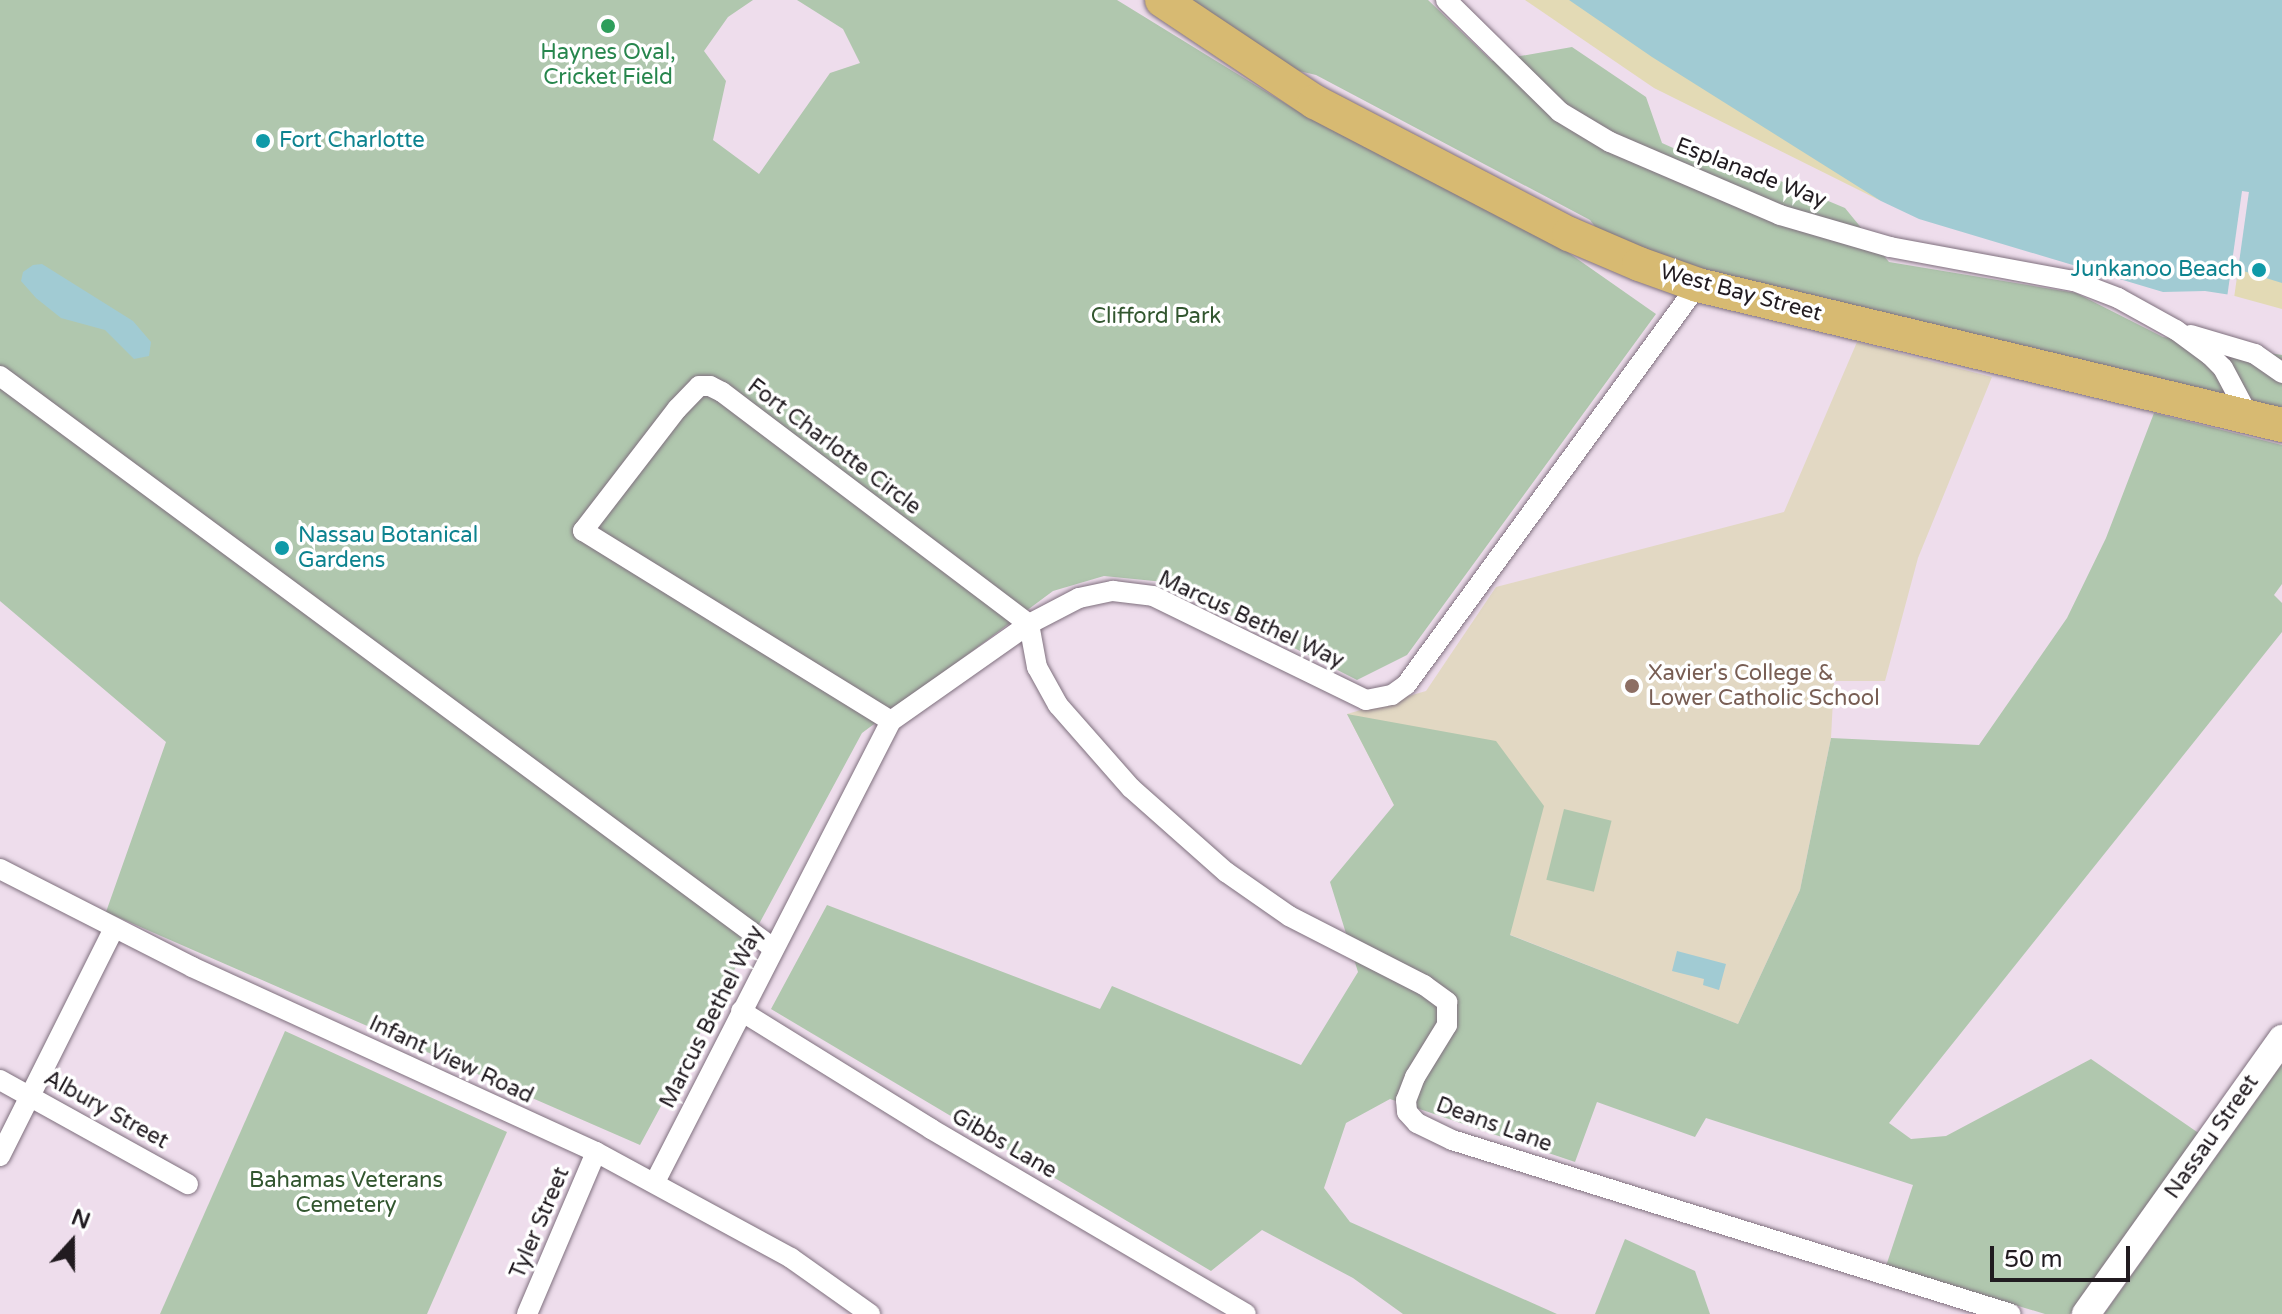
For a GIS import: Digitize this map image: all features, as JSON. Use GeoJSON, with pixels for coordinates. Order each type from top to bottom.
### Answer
{"type":"FeatureCollection","features":[{"type":"Feature","properties":{"kind":"highway","name":"West Bay Street"},"geometry":{"type":"LineString","coordinates":[[1162,0],[1315,102],[1569,234],[1698,285],[2266,421]]}},
{"type":"Feature","properties":{"kind":"main road","name":"Nassau Street"},"geometry":{"type":"LineString","coordinates":[[2086,1314],[2282,1039]]}},
{"type":"Feature","properties":{"kind":"street","name":"Esplanade Way"},"geometry":{"type":"LineString","coordinates":[[1446,0],[1560,112],[1630,151],[1794,219],[1890,247],[2074,281],[2118,298],[2176,330],[2223,368],[2266,421]]}},
{"type":"Feature","properties":{"kind":"street","name":"Marcus Bethel Way"},"geometry":{"type":"LineString","coordinates":[[655,1182],[891,721],[1029,624],[1079,598],[1113,591],[1153,596],[1366,700],[1392,695],[1406,685],[1698,285]]}},
{"type":"Feature","properties":{"kind":"street","name":"Esplanade Way"},"geometry":{"type":"LineString","coordinates":[[2176,330],[2255,354],[2282,373]]}},
{"type":"Feature","properties":{"kind":"street"},"geometry":{"type":"LineString","coordinates":[[0,376],[773,948]]}},
{"type":"Feature","properties":{"kind":"street","name":"Fort Charlotte Circle"},"geometry":{"type":"LineString","coordinates":[[891,721],[583,531],[677,409],[699,386],[710,386],[722,392],[1029,624]]}},
{"type":"Feature","properties":{"kind":"street","name":"Deans Lane"},"geometry":{"type":"LineString","coordinates":[[1029,624],[1037,667],[1058,705],[1141,798],[1226,872],[1289,916],[1424,985],[1447,1002],[1447,1025],[1415,1077],[1406,1100],[1407,1112],[1417,1123],[1467,1144],[2011,1314]]}},
{"type":"Feature","properties":{"kind":"street","name":"Infant View Road"},"geometry":{"type":"LineString","coordinates":[[0,869],[114,928],[655,1182],[791,1258],[870,1314]]}},
{"type":"Feature","properties":{"kind":"street"},"geometry":{"type":"LineString","coordinates":[[0,1156],[114,928]]}},
{"type":"Feature","properties":{"kind":"street","name":"Gibbs Lane"},"geometry":{"type":"LineString","coordinates":[[741,1011],[931,1129],[1246,1314]]}},
{"type":"Feature","properties":{"kind":"street","name":"Albury Street"},"geometry":{"type":"LineString","coordinates":[[0,1080],[188,1184]]}},
{"type":"Feature","properties":{"kind":"street","name":"Tyler Street"},"geometry":{"type":"LineString","coordinates":[[527,1314],[596,1152]]}},
{"type":"Feature","properties":{"kind":"shaded area","name":"Xavier's College & Lower Catholic School"},"geometry":{"type":"Polygon","coordinates":[[[1857,342],[1992,377],[1918,558],[1885,681],[1834,681],[1831,738],[1800,890],[1738,1024],[1449,911],[1347,714],[1426,691],[1496,587],[1784,512],[1857,342]]]}},
{"type":"Feature","properties":{"kind":"green space","name":"Clifford Park"},"geometry":{"type":"Polygon","coordinates":[[[0,0],[753,0],[728,17],[704,51],[726,81],[713,140],[759,174],[830,73],[860,63],[843,29],[797,0],[1117,0],[1309,118],[1566,251],[1656,314],[1407,655],[1357,680],[1164,582],[1104,576],[1053,591],[862,733],[640,1145],[106,912],[166,742],[0,601],[0,0]]]}},
{"type":"Feature","properties":{"kind":"green space"},"geometry":{"type":"Polygon","coordinates":[[[1179,0],[1428,0],[1492,61],[1572,47],[1646,97],[1662,143],[1711,165],[1735,162],[1845,208],[1889,262],[2076,293],[2163,337],[2282,355],[2282,413],[1726,279],[1603,237],[1590,220],[1316,75],[1299,71],[1179,0]]]}},
{"type":"Feature","properties":{"kind":"green space"},"geometry":{"type":"Polygon","coordinates":[[[2154,413],[2282,445],[2282,584],[2274,595],[2282,603],[2282,632],[1889,1123],[1911,1139],[1946,1136],[2091,1059],[2200,1134],[2070,1314],[2045,1314],[1886,1266],[1913,1185],[1706,1118],[1695,1137],[1597,1102],[1575,1162],[1390,1099],[1346,1123],[1324,1188],[1350,1222],[1557,1314],[1403,1314],[1353,1278],[1262,1230],[1211,1271],[771,1009],[827,905],[1100,1009],[1112,986],[1301,1065],[1358,972],[1330,882],[1394,805],[1347,714],[1496,741],[1544,806],[1510,935],[1738,1024],[1800,890],[1831,738],[1979,745],[2067,618],[2106,538],[2154,413]]]}},
{"type":"Feature","properties":{"kind":"green space"},"geometry":{"type":"Polygon","coordinates":[[[1564,809],[1612,821],[1594,892],[1546,880],[1564,809]]]}},
{"type":"Feature","properties":{"kind":"green space","name":"Bahamas Veterans Cemetery"},"geometry":{"type":"Polygon","coordinates":[[[285,1031],[507,1132],[427,1314],[160,1314],[285,1031]]]}},
{"type":"Feature","properties":{"kind":"green space"},"geometry":{"type":"Polygon","coordinates":[[[2282,1064],[2282,1314],[2104,1314],[2282,1064]]]}},
{"type":"Feature","properties":{"kind":"green space"},"geometry":{"type":"Polygon","coordinates":[[[1625,1239],[1695,1271],[1710,1314],[1595,1314],[1625,1239]]]}},
{"type":"Feature","properties":{"kind":"sand"},"geometry":{"type":"Polygon","coordinates":[[[1525,0],[1623,0],[1786,105],[1881,201],[1654,88],[1525,0]]]}},
{"type":"Feature","properties":{"kind":"sand","name":"Junkanoo Beach"},"geometry":{"type":"Polygon","coordinates":[[[2243,230],[2282,245],[2282,309],[2231,295],[2243,230]]]}},
{"type":"Feature","properties":{"kind":"water"},"geometry":{"type":"Polygon","coordinates":[[[1569,0],[2282,0],[2282,283],[2240,270],[2231,295],[2205,291],[2163,292],[1919,219],[1881,201],[1652,57],[1569,0]]]}},
{"type":"Feature","properties":{"kind":"water"},"geometry":{"type":"Polygon","coordinates":[[[42,264],[133,321],[151,342],[149,356],[134,359],[105,330],[61,318],[36,298],[21,281],[23,272],[33,265],[42,264]]]}},
{"type":"Feature","properties":{"kind":"water"},"geometry":{"type":"Polygon","coordinates":[[[1677,951],[1726,964],[1719,990],[1703,985],[1704,979],[1672,971],[1677,951]]]}},
{"type":"Feature","properties":{"kind":"pier"},"geometry":{"type":"Polygon","coordinates":[[[2242,191],[2249,192],[2234,296],[2227,295],[2242,191]]]}},
{"type":"Feature","properties":{"kind":"place","name":"Haynes Oval, Cricket Field"},"geometry":{"type":"Point","coordinates":[608,26]}},
{"type":"Feature","properties":{"kind":"place","name":"Fort Charlotte"},"geometry":{"type":"Point","coordinates":[263,141]}},
{"type":"Feature","properties":{"kind":"place","name":"Junkanoo Beach"},"geometry":{"type":"Point","coordinates":[2259,270]}},
{"type":"Feature","properties":{"kind":"place","name":"Nassau Botanical Gardens"},"geometry":{"type":"Point","coordinates":[282,548]}},
{"type":"Feature","properties":{"kind":"place","name":"Xavier's College & Lower Catholic School"},"geometry":{"type":"Point","coordinates":[1632,686]}}]}
